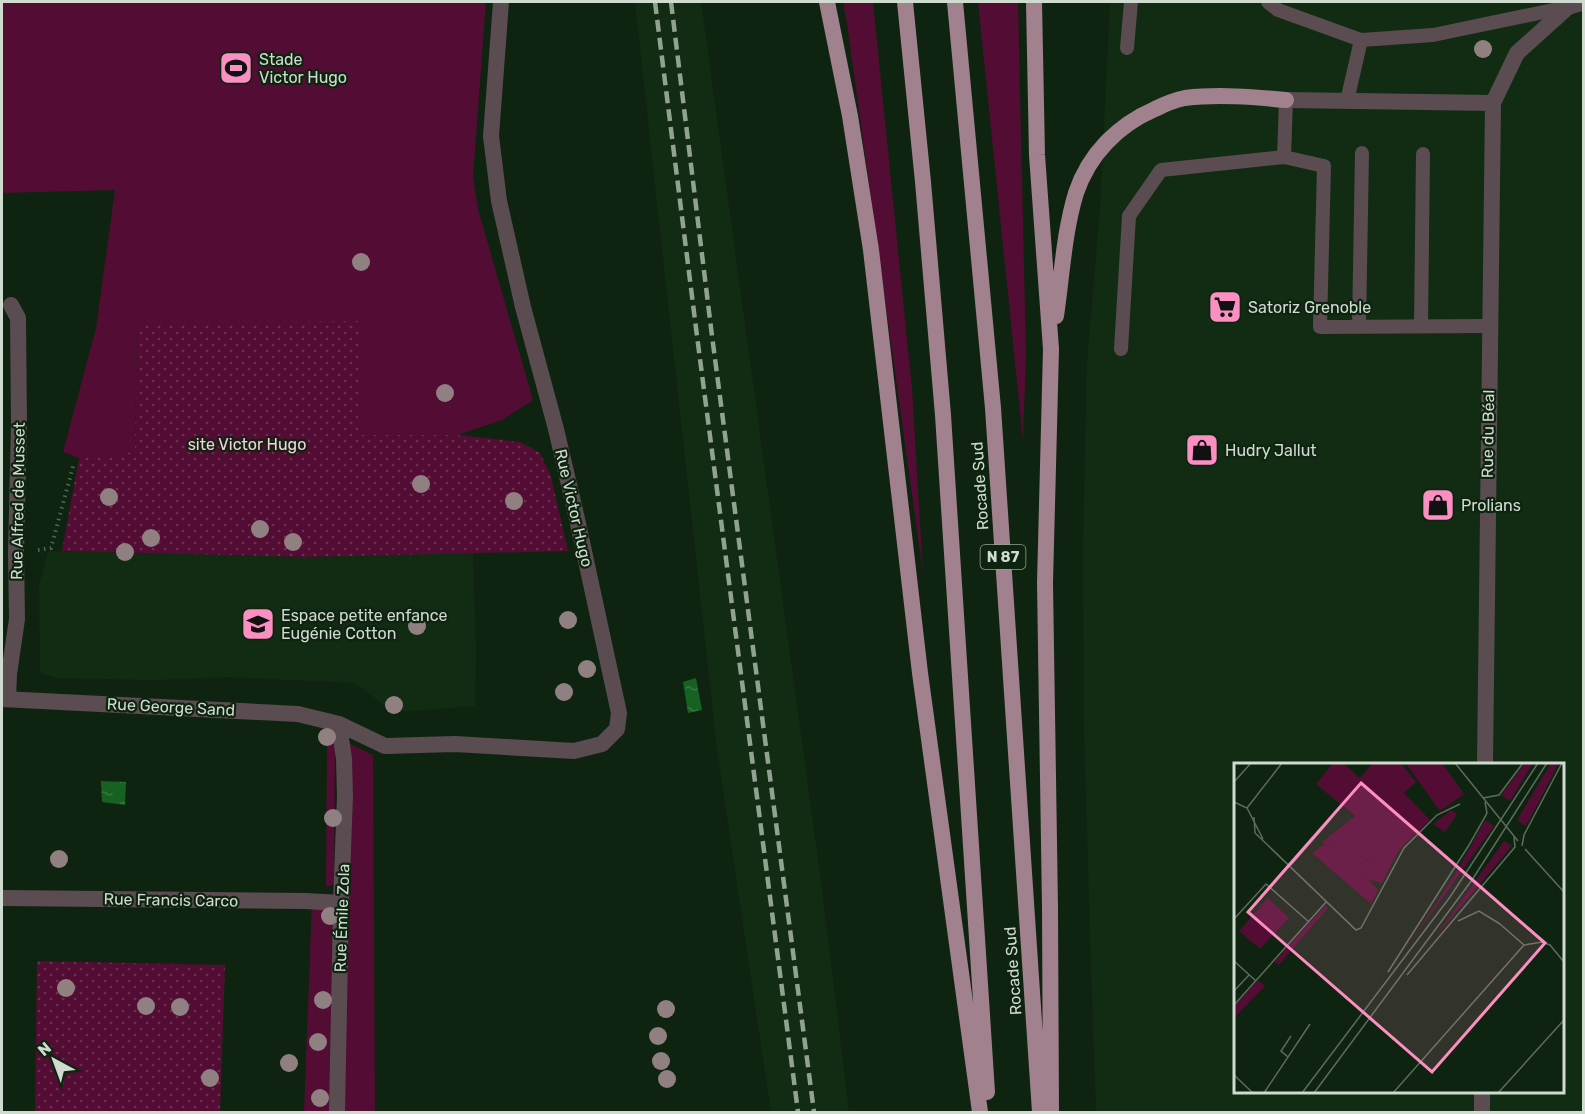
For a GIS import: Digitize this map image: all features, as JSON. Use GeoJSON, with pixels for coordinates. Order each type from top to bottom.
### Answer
{"type":"FeatureCollection","features":[{"type":"Feature","properties":{"kind":"highway"},"geometry":{"type":"LineString","coordinates":[[827,2],[850,116],[871,250],[920,673],[980,1113]]}},
{"type":"Feature","properties":{"kind":"highway","name":"Rocade Sud"},"geometry":{"type":"LineString","coordinates":[[905,2],[943,415],[989,1113]]}},
{"type":"Feature","properties":{"kind":"highway","name":"Rocade Sud"},"geometry":{"type":"LineString","coordinates":[[956,2],[993,408],[1040,1113]]}},
{"type":"Feature","properties":{"kind":"highway"},"geometry":{"type":"LineString","coordinates":[[1034,2],[1037,155],[1051,349],[1045,583],[1051,1113]]}},
{"type":"Feature","properties":{"kind":"highway"},"geometry":{"type":"LineString","coordinates":[[1051,349],[1069,221],[1076,193],[1085,170],[1112,136],[1135,119],[1163,105],[1183,99],[1239,96],[1286,100]]}},
{"type":"Feature","properties":{"kind":"street","name":"Rue Victor Hugo"},"geometry":{"type":"LineString","coordinates":[[339,724],[385,746],[454,744],[574,751],[602,744],[617,729],[619,713],[578,519],[523,307],[499,201],[491,136],[501,2]]}},
{"type":"Feature","properties":{"kind":"street","name":"Rue du Béal"},"geometry":{"type":"LineString","coordinates":[[1485,763],[1492,103],[1517,53],[1576,4]]}},
{"type":"Feature","properties":{"kind":"street"},"geometry":{"type":"LineString","coordinates":[[1286,100],[1492,103]]}},
{"type":"Feature","properties":{"kind":"street","name":"Rue Alfred de Musset"},"geometry":{"type":"LineString","coordinates":[[5,699],[17,619],[16,553],[20,425],[18,318],[11,305]]}},
{"type":"Feature","properties":{"kind":"street","name":"Rue George Sand"},"geometry":{"type":"LineString","coordinates":[[5,699],[297,714],[339,724]]}},
{"type":"Feature","properties":{"kind":"street","name":"Rue Émile Zola"},"geometry":{"type":"LineString","coordinates":[[337,1113],[345,796],[344,759],[339,724]]}},
{"type":"Feature","properties":{"kind":"street","name":"Rue Francis Carco"},"geometry":{"type":"LineString","coordinates":[[2,898],[341,903]]}},
{"type":"Feature","properties":{"kind":"street"},"geometry":{"type":"LineString","coordinates":[[1482,1093],[1482,1113]]}},
{"type":"Feature","properties":{"kind":"lane"},"geometry":{"type":"LineString","coordinates":[[1127,48],[1131,2]]}},
{"type":"Feature","properties":{"kind":"lane"},"geometry":{"type":"LineString","coordinates":[[1268,2],[1278,10],[1361,40],[1433,35],[1576,4]]}},
{"type":"Feature","properties":{"kind":"lane"},"geometry":{"type":"LineString","coordinates":[[1347,101],[1361,40]]}},
{"type":"Feature","properties":{"kind":"lane"},"geometry":{"type":"LineString","coordinates":[[1284,157],[1286,100]]}},
{"type":"Feature","properties":{"kind":"lane"},"geometry":{"type":"LineString","coordinates":[[1359,327],[1362,153]]}},
{"type":"Feature","properties":{"kind":"lane"},"geometry":{"type":"LineString","coordinates":[[1422,326],[1423,154]]}},
{"type":"Feature","properties":{"kind":"lane"},"geometry":{"type":"LineString","coordinates":[[1121,350],[1129,216],[1161,170],[1284,157],[1324,166],[1320,327],[1489,326]]}},
{"type":"Feature","properties":{"kind":"path"},"geometry":{"type":"LineString","coordinates":[[16,553],[51,548],[74,463]]}},
{"type":"Feature","properties":{"kind":"shaded area"},"geometry":{"type":"Polygon","coordinates":[[[635,2],[701,2],[822,889],[849,1112],[771,1112],[717,749],[635,2]]]}},
{"type":"Feature","properties":{"kind":"shaded area"},"geometry":{"type":"Polygon","coordinates":[[[1110,2],[1583,2],[1583,1112],[1096,1112],[1084,726],[1083,553],[1087,362],[1100,210],[1110,2]]]}},
{"type":"Feature","properties":{"kind":"shaded area","name":"Espace petite enfance Eugénie Cotton"},"geometry":{"type":"Polygon","coordinates":[[[48,551],[307,557],[473,553],[475,706],[393,712],[355,683],[229,677],[154,680],[57,678],[40,673],[39,586],[48,551]]]}},
{"type":"Feature","properties":{"kind":"green space"},"geometry":{"type":"Polygon","coordinates":[[[2,2],[486,2],[473,176],[478,209],[533,400],[502,420],[458,435],[358,435],[137,324],[135,452],[79,458],[63,452],[96,328],[115,190],[2,193],[2,2]]]}},
{"type":"Feature","properties":{"kind":"green space"},"geometry":{"type":"Polygon","coordinates":[[[843,2],[873,2],[912,389],[923,574],[847,24],[843,2]]]}},
{"type":"Feature","properties":{"kind":"green space"},"geometry":{"type":"Polygon","coordinates":[[[978,2],[1018,2],[1026,355],[1023,440],[978,2]]]}},
{"type":"Feature","properties":{"kind":"green space","name":"site Victor Hugo"},"geometry":{"type":"Polygon","coordinates":[[[359,321],[358,435],[458,435],[520,442],[540,453],[551,476],[568,551],[307,557],[62,551],[79,458],[135,452],[137,324],[359,321]]]}},
{"type":"Feature","properties":{"kind":"green space"},"geometry":{"type":"Polygon","coordinates":[[[335,743],[334,884],[326,887],[327,745],[335,743]]]}},
{"type":"Feature","properties":{"kind":"green space"},"geometry":{"type":"Polygon","coordinates":[[[350,744],[373,755],[375,1112],[342,1112],[350,744]]]}},
{"type":"Feature","properties":{"kind":"green space"},"geometry":{"type":"Polygon","coordinates":[[[333,893],[330,1112],[304,1112],[312,901],[333,893]]]}},
{"type":"Feature","properties":{"kind":"green space"},"geometry":{"type":"Polygon","coordinates":[[[37,961],[225,965],[220,1112],[35,1112],[37,961]]]}},
{"type":"Feature","properties":{"kind":"water"},"geometry":{"type":"Polygon","coordinates":[[[696,678],[702,710],[688,713],[683,682],[696,678]]]}},
{"type":"Feature","properties":{"kind":"water"},"geometry":{"type":"Polygon","coordinates":[[[101,781],[126,782],[125,805],[102,802],[101,781]]]}},
{"type":"Feature","properties":{"kind":"railway"},"geometry":{"type":"LineString","coordinates":[[655,2],[798,1112]]}},
{"type":"Feature","properties":{"kind":"railway"},"geometry":{"type":"LineString","coordinates":[[671,2],[712,336],[814,1112]]}},
{"type":"Feature","properties":{"kind":"place","name":"Stade Victor Hugo"},"geometry":{"type":"Point","coordinates":[236,68]}},
{"type":"Feature","properties":{"kind":"place","name":"Satoriz Grenoble"},"geometry":{"type":"Point","coordinates":[1225,307]}},
{"type":"Feature","properties":{"kind":"place","name":"Hudry Jallut"},"geometry":{"type":"Point","coordinates":[1202,450]}},
{"type":"Feature","properties":{"kind":"place","name":"Prolians"},"geometry":{"type":"Point","coordinates":[1438,505]}},
{"type":"Feature","properties":{"kind":"place","name":"Espace petite enfance Eugénie Cotton"},"geometry":{"type":"Point","coordinates":[258,624]}}]}
